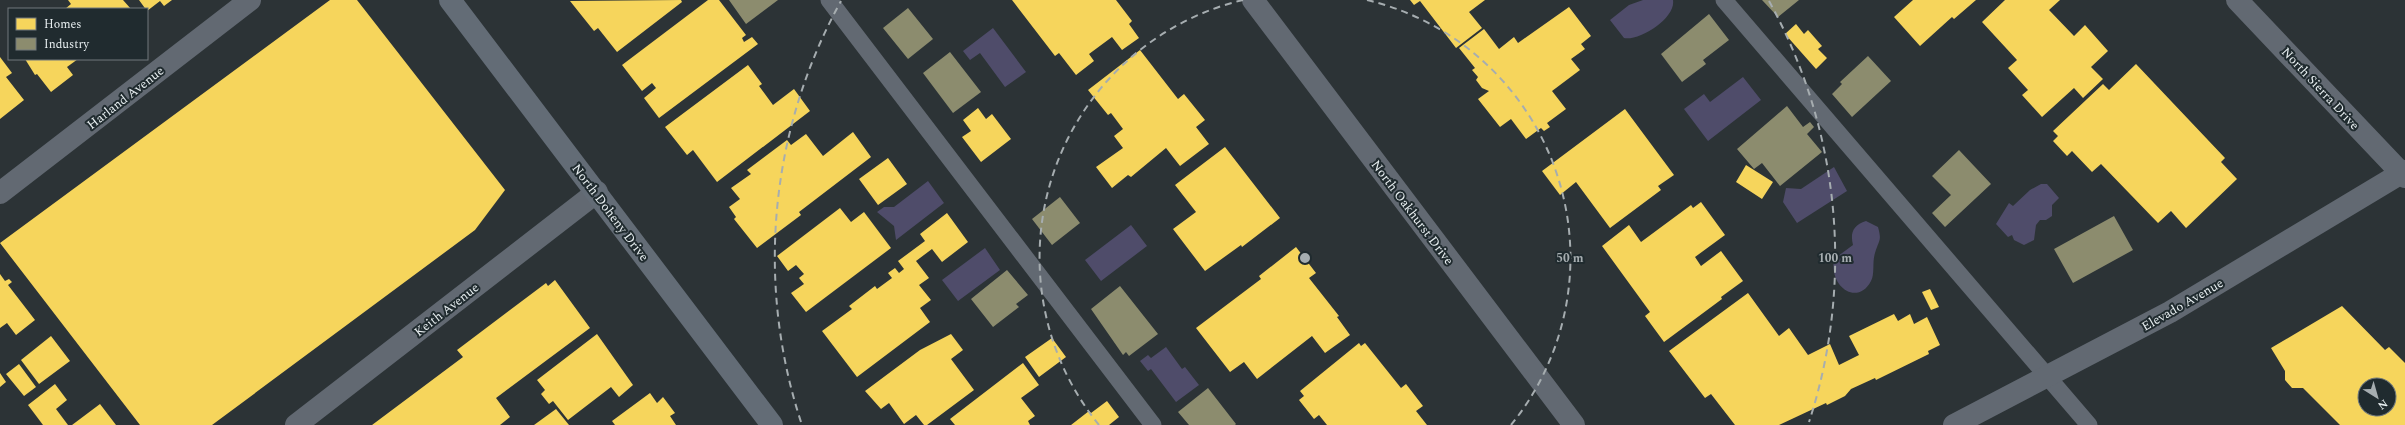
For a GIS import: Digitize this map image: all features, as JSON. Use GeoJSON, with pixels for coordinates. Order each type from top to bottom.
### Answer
{"type":"FeatureCollection","features":[{"type":"Feature","properties":{"kind":"main road","name":"North Doheny Drive"},"geometry":{"type":"LineString","coordinates":[[450,0],[597,192],[772,425]]}},
{"type":"Feature","properties":{"kind":"street","name":"Harland Avenue"},"geometry":{"type":"LineString","coordinates":[[0,193],[250,0]]}},
{"type":"Feature","properties":{"kind":"street","name":"North Oakhurst Drive"},"geometry":{"type":"LineString","coordinates":[[1253,0],[1574,425]]}},
{"type":"Feature","properties":{"kind":"street","name":"North Sierra Drive"},"geometry":{"type":"LineString","coordinates":[[2238,0],[2404,174]]}},
{"type":"Feature","properties":{"kind":"street","name":"Elevado Avenue"},"geometry":{"type":"LineString","coordinates":[[1954,425],[2170,312],[2404,174]]}},
{"type":"Feature","properties":{"kind":"street","name":"Keith Avenue"},"geometry":{"type":"LineString","coordinates":[[296,425],[597,192]]}},
{"type":"Feature","properties":{"kind":"lane"},"geometry":{"type":"LineString","coordinates":[[829,0],[1153,425]]}},
{"type":"Feature","properties":{"kind":"lane"},"geometry":{"type":"LineString","coordinates":[[1724,0],[2049,376],[2089,425]]}},
{"type":"Feature","properties":{"kind":"shaded area"},"geometry":{"type":"Polygon","coordinates":[[[1643,0],[1673,0],[1669,14],[1656,27],[1639,36],[1624,38],[1610,20],[1629,5],[1643,0]]]}},
{"type":"Feature","properties":{"kind":"shaded area"},"geometry":{"type":"Polygon","coordinates":[[[993,28],[1026,72],[1005,87],[980,53],[970,60],[963,51],[993,28]]]}},
{"type":"Feature","properties":{"kind":"shaded area"},"geometry":{"type":"Polygon","coordinates":[[[1743,77],[1761,100],[1708,141],[1684,109],[1704,94],[1710,102],[1743,77]]]}},
{"type":"Feature","properties":{"kind":"shaded area"},"geometry":{"type":"Polygon","coordinates":[[[1834,167],[1847,191],[1797,223],[1783,202],[1786,188],[1801,189],[1834,167]]]}},
{"type":"Feature","properties":{"kind":"shaded area"},"geometry":{"type":"Polygon","coordinates":[[[928,181],[944,203],[896,240],[894,226],[877,212],[884,207],[894,207],[928,181]]]}},
{"type":"Feature","properties":{"kind":"shaded area"},"geometry":{"type":"Polygon","coordinates":[[[2041,184],[2047,184],[2059,198],[2052,205],[2052,216],[2046,220],[2040,220],[2036,225],[2034,240],[2024,245],[2014,240],[2012,235],[2008,237],[1996,224],[2009,203],[2013,206],[2030,190],[2041,184]]]}},
{"type":"Feature","properties":{"kind":"shaded area"},"geometry":{"type":"Polygon","coordinates":[[[1866,221],[1878,227],[1880,240],[1874,256],[1873,275],[1871,281],[1859,292],[1852,293],[1840,285],[1836,278],[1834,259],[1853,245],[1852,233],[1855,227],[1866,221]]]}},
{"type":"Feature","properties":{"kind":"shaded area"},"geometry":{"type":"Polygon","coordinates":[[[1131,225],[1147,246],[1101,281],[1085,260],[1131,225]]]}},
{"type":"Feature","properties":{"kind":"shaded area"},"geometry":{"type":"Polygon","coordinates":[[[985,248],[1000,270],[958,301],[942,280],[985,248]]]}},
{"type":"Feature","properties":{"kind":"shaded area"},"geometry":{"type":"Polygon","coordinates":[[[1166,347],[1182,369],[1185,367],[1199,385],[1176,402],[1151,369],[1148,371],[1140,361],[1148,355],[1151,358],[1166,347]]]}},
{"type":"Feature","properties":{"kind":"building: Homes"},"geometry":{"type":"Polygon","coordinates":[[[68,0],[123,0],[130,8],[66,8],[71,4],[68,0]]]}},
{"type":"Feature","properties":{"kind":"building: Homes"},"geometry":{"type":"Polygon","coordinates":[[[139,0],[172,0],[164,6],[160,1],[148,10],[148,8],[145,8],[139,0]]]}},
{"type":"Feature","properties":{"kind":"building: Homes"},"geometry":{"type":"Polygon","coordinates":[[[330,0],[357,0],[505,190],[475,230],[212,425],[140,425],[0,243],[330,0]]]}},
{"type":"Feature","properties":{"kind":"building: Homes"},"geometry":{"type":"Polygon","coordinates":[[[681,0],[682,2],[617,52],[598,28],[594,31],[570,1],[681,0]]]}},
{"type":"Feature","properties":{"kind":"building: Homes"},"geometry":{"type":"Polygon","coordinates":[[[708,0],[719,0],[746,35],[742,38],[744,42],[752,37],[758,44],[659,118],[644,98],[656,88],[652,83],[642,91],[622,65],[708,0]]]}},
{"type":"Feature","properties":{"kind":"building: Homes"},"geometry":{"type":"Polygon","coordinates":[[[1012,0],[1116,0],[1132,21],[1129,24],[1139,38],[1122,50],[1112,37],[1089,54],[1094,61],[1076,75],[1059,53],[1055,56],[1012,0]]]}},
{"type":"Feature","properties":{"kind":"building: Homes"},"geometry":{"type":"Polygon","coordinates":[[[1410,0],[1485,0],[1469,12],[1482,28],[1456,48],[1420,1],[1414,5],[1410,0]]]}},
{"type":"Feature","properties":{"kind":"building: Homes"},"geometry":{"type":"Polygon","coordinates":[[[1913,0],[1976,0],[1954,19],[1952,17],[1920,46],[1894,17],[1913,0]]]}},
{"type":"Feature","properties":{"kind":"building: Homes"},"geometry":{"type":"Polygon","coordinates":[[[2005,0],[2060,0],[2049,10],[2074,36],[2085,25],[2108,51],[2091,67],[2103,79],[2083,98],[2074,88],[2042,117],[2022,95],[2028,90],[2008,68],[2017,60],[1982,22],[2005,0]]]}},
{"type":"Feature","properties":{"kind":"building: Homes"},"geometry":{"type":"Polygon","coordinates":[[[1569,7],[1591,36],[1581,44],[1585,49],[1571,59],[1580,70],[1552,91],[1566,109],[1547,123],[1550,127],[1544,131],[1541,128],[1526,139],[1511,119],[1500,127],[1478,99],[1489,91],[1482,88],[1476,80],[1478,77],[1472,70],[1475,68],[1459,48],[1484,29],[1499,49],[1514,37],[1518,43],[1569,7]]]}},
{"type":"Feature","properties":{"kind":"building: Homes"},"geometry":{"type":"Polygon","coordinates":[[[1796,24],[1804,34],[1808,30],[1822,46],[1818,49],[1827,58],[1816,69],[1785,34],[1796,24]]]}},
{"type":"Feature","properties":{"kind":"building: Homes"},"geometry":{"type":"Polygon","coordinates":[[[1140,50],[1178,99],[1184,94],[1205,120],[1196,127],[1209,144],[1180,166],[1166,148],[1131,177],[1128,175],[1112,188],[1096,167],[1123,148],[1114,136],[1123,129],[1111,113],[1108,115],[1088,90],[1140,50]]]}},
{"type":"Feature","properties":{"kind":"building: Homes"},"geometry":{"type":"Polygon","coordinates":[[[0,57],[12,73],[6,77],[24,100],[0,119],[0,57]]]}},
{"type":"Feature","properties":{"kind":"building: Homes"},"geometry":{"type":"Polygon","coordinates":[[[26,60],[77,60],[67,67],[73,75],[51,92],[37,74],[35,75],[26,60]]]}},
{"type":"Feature","properties":{"kind":"building: Homes"},"geometry":{"type":"Polygon","coordinates":[[[2136,64],[2225,158],[2221,162],[2237,179],[2186,228],[2171,211],[2158,223],[2101,164],[2092,172],[2072,151],[2067,156],[2053,141],[2058,136],[2053,131],[2103,84],[2109,90],[2136,64]]]}},
{"type":"Feature","properties":{"kind":"building: Homes"},"geometry":{"type":"Polygon","coordinates":[[[748,65],[762,84],[759,86],[773,105],[794,89],[810,111],[717,182],[693,150],[687,155],[665,127],[748,65]]]}},
{"type":"Feature","properties":{"kind":"building: Homes"},"geometry":{"type":"Polygon","coordinates":[[[978,108],[986,119],[992,114],[1011,139],[981,162],[962,137],[971,131],[963,120],[978,108]]]}},
{"type":"Feature","properties":{"kind":"building: Homes"},"geometry":{"type":"Polygon","coordinates":[[[1625,109],[1674,175],[1658,186],[1661,190],[1610,228],[1576,182],[1560,195],[1542,171],[1625,109]]]}},
{"type":"Feature","properties":{"kind":"building: Homes"},"geometry":{"type":"Polygon","coordinates":[[[853,132],[871,157],[799,212],[801,215],[757,248],[734,219],[736,217],[729,207],[740,199],[731,188],[751,174],[747,170],[787,140],[791,145],[806,134],[823,156],[853,132]]]}},
{"type":"Feature","properties":{"kind":"building: Homes"},"geometry":{"type":"Polygon","coordinates":[[[1225,147],[1280,218],[1242,247],[1241,245],[1205,271],[1173,229],[1196,212],[1175,185],[1225,147]]]}},
{"type":"Feature","properties":{"kind":"building: Homes"},"geometry":{"type":"Polygon","coordinates":[[[888,158],[907,184],[878,205],[859,179],[888,158]]]}},
{"type":"Feature","properties":{"kind":"building: Homes"},"geometry":{"type":"Polygon","coordinates":[[[1746,165],[1773,182],[1762,199],[1736,182],[1746,165]]]}},
{"type":"Feature","properties":{"kind":"building: Homes"},"geometry":{"type":"Polygon","coordinates":[[[1701,202],[1725,235],[1695,257],[1701,266],[1721,251],[1743,281],[1721,297],[1722,299],[1664,342],[1645,316],[1650,312],[1602,246],[1629,225],[1641,242],[1691,205],[1693,208],[1701,202]]]}},
{"type":"Feature","properties":{"kind":"building: Homes"},"geometry":{"type":"Polygon","coordinates":[[[840,208],[851,222],[864,212],[891,248],[806,312],[791,293],[804,284],[799,278],[804,274],[796,265],[788,271],[777,256],[840,208]]]}},
{"type":"Feature","properties":{"kind":"building: Homes"},"geometry":{"type":"Polygon","coordinates":[[[947,213],[968,242],[942,262],[932,249],[916,261],[929,278],[919,285],[931,300],[920,308],[930,322],[857,377],[822,331],[852,309],[849,306],[875,286],[877,289],[892,278],[888,273],[895,268],[899,273],[904,269],[898,261],[925,241],[920,234],[947,213]]]}},
{"type":"Feature","properties":{"kind":"building: Homes"},"geometry":{"type":"Polygon","coordinates":[[[1296,247],[1316,273],[1309,278],[1339,316],[1337,317],[1350,335],[1325,353],[1312,336],[1257,379],[1244,362],[1230,372],[1196,328],[1261,279],[1259,276],[1296,247]]]}},
{"type":"Feature","properties":{"kind":"building: Homes"},"geometry":{"type":"Polygon","coordinates":[[[0,274],[5,281],[9,279],[12,282],[8,285],[35,320],[16,335],[7,323],[0,328],[0,274]]]}},
{"type":"Feature","properties":{"kind":"building: Homes"},"geometry":{"type":"Polygon","coordinates":[[[555,280],[590,328],[496,398],[510,417],[500,425],[372,425],[463,357],[457,350],[546,283],[548,286],[555,280]]]}},
{"type":"Feature","properties":{"kind":"building: Homes"},"geometry":{"type":"Polygon","coordinates":[[[1930,289],[1939,307],[1931,310],[1922,292],[1930,289]]]}},
{"type":"Feature","properties":{"kind":"building: Homes"},"geometry":{"type":"Polygon","coordinates":[[[1748,293],[1779,336],[1789,328],[1808,355],[1830,344],[1839,365],[1859,355],[1849,336],[1894,314],[1898,321],[1910,314],[1914,324],[1927,317],[1940,345],[1928,351],[1929,354],[1876,380],[1875,378],[1851,389],[1845,396],[1827,405],[1826,403],[1779,425],[1735,425],[1711,394],[1705,398],[1669,351],[1748,293]]]}},
{"type":"Feature","properties":{"kind":"building: Homes"},"geometry":{"type":"Polygon","coordinates":[[[2342,306],[2385,350],[2389,347],[2405,363],[2405,425],[2340,425],[2303,388],[2292,388],[2285,380],[2285,371],[2271,348],[2342,306]]]}},
{"type":"Feature","properties":{"kind":"building: Homes"},"geometry":{"type":"Polygon","coordinates":[[[597,334],[633,385],[619,397],[611,387],[568,420],[553,401],[549,404],[541,394],[545,390],[537,380],[597,334]]]}},
{"type":"Feature","properties":{"kind":"building: Homes"},"geometry":{"type":"Polygon","coordinates":[[[951,334],[963,350],[951,359],[974,390],[927,425],[924,425],[916,415],[904,424],[889,403],[881,409],[865,391],[920,350],[951,334]]]}},
{"type":"Feature","properties":{"kind":"building: Homes"},"geometry":{"type":"Polygon","coordinates":[[[51,336],[70,361],[39,384],[21,360],[51,336]]]}},
{"type":"Feature","properties":{"kind":"building: Homes"},"geometry":{"type":"Polygon","coordinates":[[[1052,338],[1066,357],[1039,377],[1025,357],[1052,338]]]}},
{"type":"Feature","properties":{"kind":"building: Homes"},"geometry":{"type":"Polygon","coordinates":[[[1359,343],[1361,346],[1365,343],[1401,388],[1406,384],[1423,406],[1416,411],[1427,425],[1327,425],[1319,415],[1314,419],[1299,400],[1304,396],[1300,391],[1359,343]]]}},
{"type":"Feature","properties":{"kind":"building: Homes"},"geometry":{"type":"Polygon","coordinates":[[[1023,363],[1039,385],[1021,398],[1035,416],[1028,421],[1030,425],[955,425],[950,419],[1023,363]]]}},
{"type":"Feature","properties":{"kind":"building: Homes"},"geometry":{"type":"Polygon","coordinates":[[[19,364],[36,387],[24,396],[6,374],[19,364]]]}},
{"type":"Feature","properties":{"kind":"building: Homes"},"geometry":{"type":"Polygon","coordinates":[[[0,373],[6,382],[0,387],[0,373]]]}},
{"type":"Feature","properties":{"kind":"building: Homes"},"geometry":{"type":"Polygon","coordinates":[[[55,384],[67,400],[56,409],[68,425],[43,425],[28,405],[55,384]]]}},
{"type":"Feature","properties":{"kind":"building: Homes"},"geometry":{"type":"Polygon","coordinates":[[[650,393],[657,403],[663,397],[675,413],[670,416],[676,425],[615,425],[612,421],[650,393]]]}},
{"type":"Feature","properties":{"kind":"building: Homes"},"geometry":{"type":"Polygon","coordinates":[[[1107,401],[1119,417],[1109,425],[1071,425],[1089,411],[1091,413],[1107,401]]]}},
{"type":"Feature","properties":{"kind":"building: Homes"},"geometry":{"type":"Polygon","coordinates":[[[100,404],[116,425],[72,425],[100,404]]]}},
{"type":"Feature","properties":{"kind":"building: Homes"},"geometry":{"type":"Polygon","coordinates":[[[556,409],[569,425],[534,425],[556,409]]]}},
{"type":"Feature","properties":{"kind":"building: Industry"},"geometry":{"type":"Polygon","coordinates":[[[729,0],[778,0],[746,24],[729,0]]]}},
{"type":"Feature","properties":{"kind":"building: Industry"},"geometry":{"type":"Polygon","coordinates":[[[1762,0],[1799,0],[1778,17],[1762,0]]]}},
{"type":"Feature","properties":{"kind":"building: Industry"},"geometry":{"type":"Polygon","coordinates":[[[908,8],[933,39],[908,59],[883,28],[908,8]]]}},
{"type":"Feature","properties":{"kind":"building: Industry"},"geometry":{"type":"Polygon","coordinates":[[[1709,14],[1729,40],[1703,60],[1706,64],[1682,82],[1661,54],[1709,14]]]}},
{"type":"Feature","properties":{"kind":"building: Industry"},"geometry":{"type":"Polygon","coordinates":[[[950,52],[981,92],[953,113],[923,73],[950,52]]]}},
{"type":"Feature","properties":{"kind":"building: Industry"},"geometry":{"type":"Polygon","coordinates":[[[1868,56],[1891,81],[1852,117],[1832,94],[1842,84],[1840,82],[1868,56]]]}},
{"type":"Feature","properties":{"kind":"building: Industry"},"geometry":{"type":"Polygon","coordinates":[[[1787,106],[1803,127],[1810,122],[1814,127],[1807,134],[1822,152],[1780,186],[1762,163],[1754,169],[1737,149],[1787,106]]]}},
{"type":"Feature","properties":{"kind":"building: Industry"},"geometry":{"type":"Polygon","coordinates":[[[1959,150],[1991,184],[1945,227],[1932,213],[1951,195],[1932,176],[1959,150]]]}},
{"type":"Feature","properties":{"kind":"building: Industry"},"geometry":{"type":"Polygon","coordinates":[[[1060,197],[1080,223],[1052,245],[1032,219],[1060,197]]]}},
{"type":"Feature","properties":{"kind":"building: Industry"},"geometry":{"type":"Polygon","coordinates":[[[2114,216],[2133,250],[2073,283],[2054,249],[2114,216]]]}},
{"type":"Feature","properties":{"kind":"building: Industry"},"geometry":{"type":"Polygon","coordinates":[[[1007,270],[1028,295],[1016,304],[1019,307],[993,327],[971,299],[1007,270]]]}},
{"type":"Feature","properties":{"kind":"building: Industry"},"geometry":{"type":"Polygon","coordinates":[[[1120,286],[1158,334],[1129,356],[1126,352],[1123,355],[1091,309],[1120,286]]]}},
{"type":"Feature","properties":{"kind":"building: Industry"},"geometry":{"type":"Polygon","coordinates":[[[1208,388],[1236,424],[1235,425],[1189,425],[1178,412],[1208,388]]]}}]}
